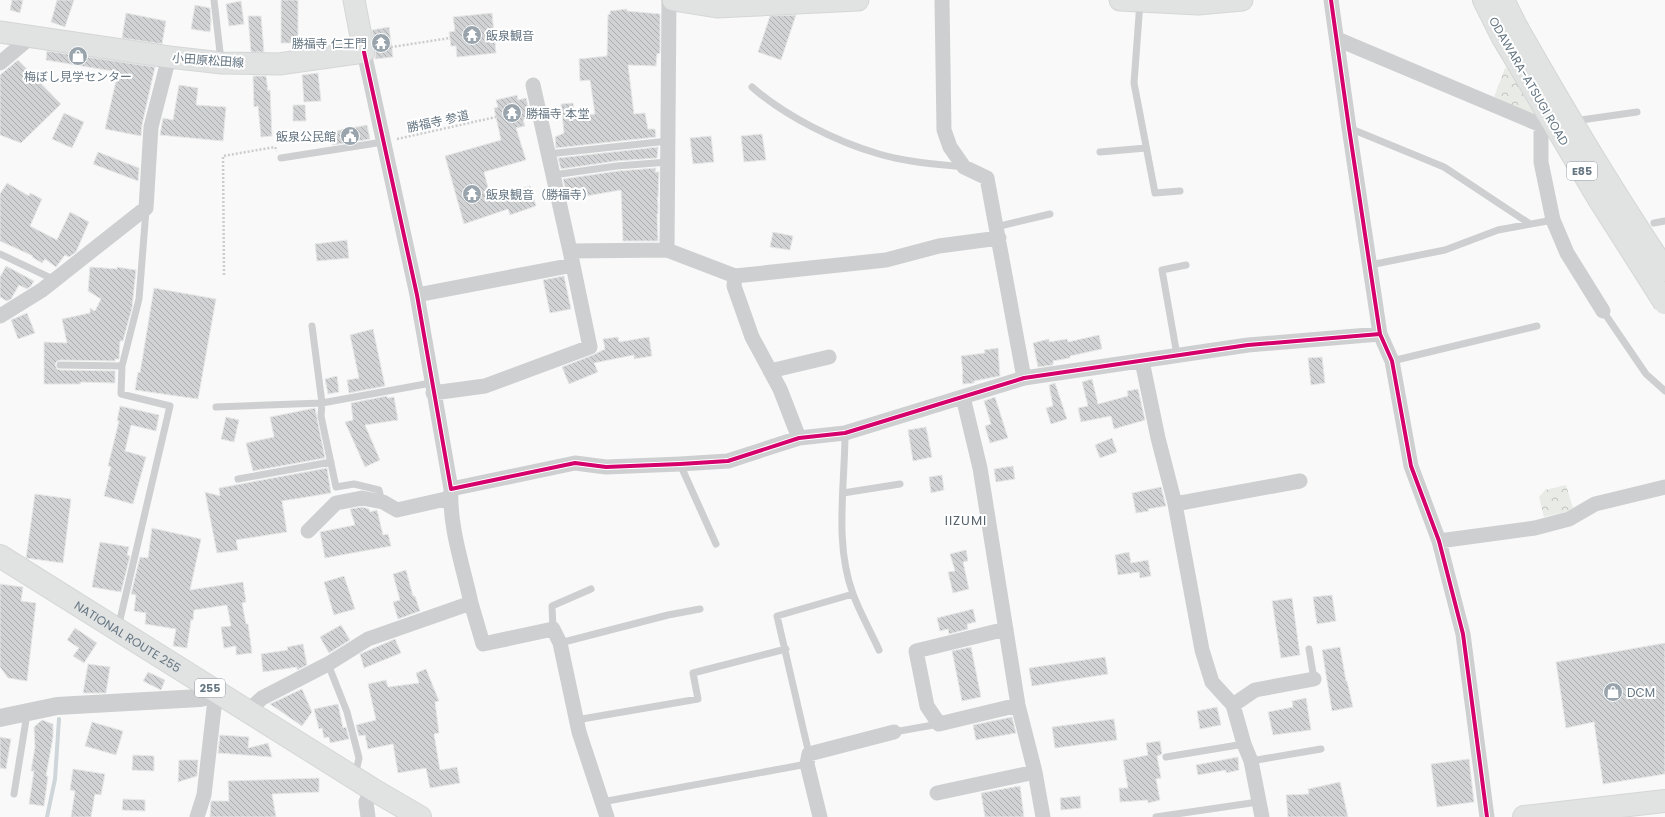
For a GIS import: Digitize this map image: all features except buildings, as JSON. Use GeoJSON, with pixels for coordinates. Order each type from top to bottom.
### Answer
{"type":"FeatureCollection","features":[{"type":"Feature","properties":{"kind":"highway","name":"ODAWARA-ATSUGI ROAD"},"geometry":{"type":"LineString","coordinates":[[1484,0],[1502,36],[1556,129],[1665,303]]}},
{"type":"Feature","properties":{"kind":"highway","name":"ODAWARA-ATSUGI ROAD"},"geometry":{"type":"LineString","coordinates":[[1502,0],[1572,124],[1627,213],[1665,270]]}},
{"type":"Feature","properties":{"kind":"highway","name":"NATIONAL ROUTE 255"},"geometry":{"type":"LineString","coordinates":[[0,556],[219,694],[249,710],[363,783],[420,817]]}},
{"type":"Feature","properties":{"kind":"highway"},"geometry":{"type":"LineString","coordinates":[[1524,817],[1665,801]]}},
{"type":"Feature","properties":{"kind":"main road"},"geometry":{"type":"LineString","coordinates":[[354,0],[364,52]]}},
{"type":"Feature","properties":{"kind":"main road"},"geometry":{"type":"LineString","coordinates":[[673,0],[716,3],[848,0]]}},
{"type":"Feature","properties":{"kind":"main road"},"geometry":{"type":"LineString","coordinates":[[1130,1],[1198,4],[1242,0]]}},
{"type":"Feature","properties":{"kind":"main road","name":"小田原松田線"},"geometry":{"type":"LineString","coordinates":[[0,32],[169,57],[222,63],[279,64],[364,52]]}},
{"type":"Feature","properties":{"kind":"street"},"geometry":{"type":"LineString","coordinates":[[667,250],[669,0]]}},
{"type":"Feature","properties":{"kind":"street"},"geometry":{"type":"LineString","coordinates":[[942,0],[944,130],[950,148],[964,167],[987,178],[1024,378]]}},
{"type":"Feature","properties":{"kind":"street"},"geometry":{"type":"LineString","coordinates":[[1331,0],[1380,334],[1392,362],[1411,466],[1439,542],[1463,634],[1488,817]]}},
{"type":"Feature","properties":{"kind":"street"},"geometry":{"type":"LineString","coordinates":[[0,63],[32,36]]}},
{"type":"Feature","properties":{"kind":"street"},"geometry":{"type":"LineString","coordinates":[[1336,39],[1541,126],[1541,162],[1553,220],[1567,253],[1604,311]]}},
{"type":"Feature","properties":{"kind":"street"},"geometry":{"type":"LineString","coordinates":[[364,52],[416,295],[451,493],[456,536],[483,644],[553,629],[560,642],[579,732],[607,817]]}},
{"type":"Feature","properties":{"kind":"street"},"geometry":{"type":"LineString","coordinates":[[0,316],[42,290],[146,208],[151,127],[169,57]]}},
{"type":"Feature","properties":{"kind":"street"},"geometry":{"type":"LineString","coordinates":[[432,388],[485,386],[590,347],[572,258],[533,85]]}},
{"type":"Feature","properties":{"kind":"street"},"geometry":{"type":"LineString","coordinates":[[416,295],[572,258],[667,250],[735,276],[886,260],[998,233]]}},
{"type":"Feature","properties":{"kind":"street"},"geometry":{"type":"LineString","coordinates":[[735,276],[734,286],[752,337],[780,389],[799,438]]}},
{"type":"Feature","properties":{"kind":"street"},"geometry":{"type":"LineString","coordinates":[[308,531],[336,503],[362,498],[382,502],[397,510],[451,493],[575,463],[606,467],[728,461],[799,438],[845,432],[1024,378],[1248,345],[1380,334]]}},
{"type":"Feature","properties":{"kind":"street"},"geometry":{"type":"LineString","coordinates":[[770,371],[829,357]]}},
{"type":"Feature","properties":{"kind":"street"},"geometry":{"type":"LineString","coordinates":[[1142,361],[1158,438],[1175,504],[1202,650],[1212,682],[1232,705],[1251,761],[1262,817]]}},
{"type":"Feature","properties":{"kind":"street"},"geometry":{"type":"LineString","coordinates":[[963,397],[980,468],[1018,705],[1035,772],[1043,817]]}},
{"type":"Feature","properties":{"kind":"street"},"geometry":{"type":"LineString","coordinates":[[1175,504],[1300,481]]}},
{"type":"Feature","properties":{"kind":"street"},"geometry":{"type":"LineString","coordinates":[[1439,542],[1535,528],[1569,519],[1595,504],[1665,488]]}},
{"type":"Feature","properties":{"kind":"street"},"geometry":{"type":"LineString","coordinates":[[249,710],[262,698],[328,664],[368,639],[472,603]]}},
{"type":"Feature","properties":{"kind":"street"},"geometry":{"type":"LineString","coordinates":[[1006,629],[916,651],[927,706],[938,724],[1018,705]]}},
{"type":"Feature","properties":{"kind":"street"},"geometry":{"type":"LineString","coordinates":[[1232,705],[1256,690],[1314,679]]}},
{"type":"Feature","properties":{"kind":"street"},"geometry":{"type":"LineString","coordinates":[[0,718],[58,706],[200,698],[219,694]]}},
{"type":"Feature","properties":{"kind":"street"},"geometry":{"type":"LineString","coordinates":[[197,817],[204,795],[214,708],[219,694]]}},
{"type":"Feature","properties":{"kind":"street"},"geometry":{"type":"LineString","coordinates":[[820,817],[808,759],[894,732]]}},
{"type":"Feature","properties":{"kind":"street"},"geometry":{"type":"LineString","coordinates":[[938,793],[1035,772]]}},
{"type":"Feature","properties":{"kind":"street"},"geometry":{"type":"LineString","coordinates":[[363,783],[368,817]]}},
{"type":"Feature","properties":{"kind":"lane"},"geometry":{"type":"LineString","coordinates":[[214,0],[222,63]]}},
{"type":"Feature","properties":{"kind":"lane"},"geometry":{"type":"LineString","coordinates":[[1130,1],[1134,83],[1155,194],[1180,191]]}},
{"type":"Feature","properties":{"kind":"lane"},"geometry":{"type":"LineString","coordinates":[[752,87],[764,98],[838,140],[880,155],[964,167]]}},
{"type":"Feature","properties":{"kind":"lane"},"geometry":{"type":"LineString","coordinates":[[1541,126],[1638,112]]}},
{"type":"Feature","properties":{"kind":"lane"},"geometry":{"type":"LineString","coordinates":[[1349,128],[1444,167],[1530,224]]}},
{"type":"Feature","properties":{"kind":"lane"},"geometry":{"type":"LineString","coordinates":[[548,154],[668,141]]}},
{"type":"Feature","properties":{"kind":"lane"},"geometry":{"type":"LineString","coordinates":[[281,158],[383,142]]}},
{"type":"Feature","properties":{"kind":"lane"},"geometry":{"type":"LineString","coordinates":[[1100,152],[1146,148]]}},
{"type":"Feature","properties":{"kind":"lane"},"geometry":{"type":"LineString","coordinates":[[553,175],[617,166],[668,162]]}},
{"type":"Feature","properties":{"kind":"lane"},"geometry":{"type":"LineString","coordinates":[[118,630],[170,406],[121,394],[122,366],[139,299],[146,208]]}},
{"type":"Feature","properties":{"kind":"lane"},"geometry":{"type":"LineString","coordinates":[[998,233],[1050,214]]}},
{"type":"Feature","properties":{"kind":"lane"},"geometry":{"type":"LineString","coordinates":[[1370,265],[1445,250],[1498,230],[1553,220]]}},
{"type":"Feature","properties":{"kind":"lane"},"geometry":{"type":"LineString","coordinates":[[1654,223],[1665,221]]}},
{"type":"Feature","properties":{"kind":"lane"},"geometry":{"type":"LineString","coordinates":[[0,254],[55,280]]}},
{"type":"Feature","properties":{"kind":"lane"},"geometry":{"type":"LineString","coordinates":[[1177,355],[1162,270],[1186,265]]}},
{"type":"Feature","properties":{"kind":"lane"},"geometry":{"type":"LineString","coordinates":[[1604,311],[1646,374],[1665,391]]}},
{"type":"Feature","properties":{"kind":"lane"},"geometry":{"type":"LineString","coordinates":[[312,326],[322,403],[321,416],[336,487],[354,484],[379,490],[382,502]]}},
{"type":"Feature","properties":{"kind":"lane"},"geometry":{"type":"LineString","coordinates":[[1392,362],[1537,326]]}},
{"type":"Feature","properties":{"kind":"lane"},"geometry":{"type":"LineString","coordinates":[[60,365],[122,366]]}},
{"type":"Feature","properties":{"kind":"lane"},"geometry":{"type":"LineString","coordinates":[[216,407],[322,403],[432,388]]}},
{"type":"Feature","properties":{"kind":"lane"},"geometry":{"type":"LineString","coordinates":[[845,432],[842,531],[844,559],[853,594],[879,650]]}},
{"type":"Feature","properties":{"kind":"lane"},"geometry":{"type":"LineString","coordinates":[[238,479],[331,462]]}},
{"type":"Feature","properties":{"kind":"lane"},"geometry":{"type":"LineString","coordinates":[[680,464],[716,544]]}},
{"type":"Feature","properties":{"kind":"lane"},"geometry":{"type":"LineString","coordinates":[[843,493],[900,484]]}},
{"type":"Feature","properties":{"kind":"lane"},"geometry":{"type":"LineString","coordinates":[[553,629],[552,606],[591,589]]}},
{"type":"Feature","properties":{"kind":"lane"},"geometry":{"type":"LineString","coordinates":[[602,802],[808,759],[786,649],[777,616],[853,594]]}},
{"type":"Feature","properties":{"kind":"lane"},"geometry":{"type":"LineString","coordinates":[[560,642],[700,608]]}},
{"type":"Feature","properties":{"kind":"lane"},"geometry":{"type":"LineString","coordinates":[[1309,648],[1314,679]]}},
{"type":"Feature","properties":{"kind":"lane"},"geometry":{"type":"LineString","coordinates":[[576,720],[698,699],[693,673],[786,649]]}},
{"type":"Feature","properties":{"kind":"lane"},"geometry":{"type":"LineString","coordinates":[[328,664],[347,712],[359,758],[363,783]]}},
{"type":"Feature","properties":{"kind":"lane"},"geometry":{"type":"LineString","coordinates":[[14,794],[27,712]]}},
{"type":"Feature","properties":{"kind":"lane"},"geometry":{"type":"LineString","coordinates":[[894,732],[938,724]]}},
{"type":"Feature","properties":{"kind":"lane"},"geometry":{"type":"LineString","coordinates":[[1166,757],[1244,744]]}},
{"type":"Feature","properties":{"kind":"lane"},"geometry":{"type":"LineString","coordinates":[[1251,761],[1322,749]]}},
{"type":"Feature","properties":{"kind":"lane"},"geometry":{"type":"LineString","coordinates":[[1156,817],[1258,802]]}},
{"type":"Feature","properties":{"kind":"path"},"geometry":{"type":"LineString","coordinates":[[364,52],[450,38]]}},
{"type":"Feature","properties":{"kind":"path"},"geometry":{"type":"LineString","coordinates":[[224,275],[223,156],[275,147],[281,158]]}},
{"type":"Feature","properties":{"kind":"green space"},"geometry":{"type":"Polygon","coordinates":[[[1505,68],[1515,72],[1536,109],[1533,116],[1494,97],[1505,68]]]}},
{"type":"Feature","properties":{"kind":"green space"},"geometry":{"type":"Polygon","coordinates":[[[1566,485],[1573,508],[1565,512],[1544,517],[1539,497],[1545,490],[1566,485]]]}},
{"type":"Feature","properties":{"kind":"waterway"},"geometry":{"type":"LineString","coordinates":[[47,817],[55,779],[59,719]]}},
{"type":"Feature","properties":{"kind":"cycle path"},"geometry":{"type":"LineString","coordinates":[[1331,0],[1380,334],[1392,361],[1411,466],[1439,541],[1463,634],[1487,817]]}},
{"type":"Feature","properties":{"kind":"cycle path"},"geometry":{"type":"LineString","coordinates":[[364,52],[417,295],[451,489],[575,463],[606,467],[728,461],[799,438],[845,433],[1024,378],[1248,345],[1380,334]]}},
{"type":"Feature","properties":{"kind":"place","name":"飯泉観音"},"geometry":{"type":"Point","coordinates":[472,35]}},
{"type":"Feature","properties":{"kind":"place","name":"勝福寺 仁王門"},"geometry":{"type":"Point","coordinates":[381,43]}},
{"type":"Feature","properties":{"kind":"place","name":"梅ぼし見学センター"},"geometry":{"type":"Point","coordinates":[78,56]}},
{"type":"Feature","properties":{"kind":"place","name":"勝福寺 本堂"},"geometry":{"type":"Point","coordinates":[512,113]}},
{"type":"Feature","properties":{"kind":"place","name":"飯泉公民館"},"geometry":{"type":"Point","coordinates":[350,136]}},
{"type":"Feature","properties":{"kind":"place","name":"飯泉観音（勝福寺）"},"geometry":{"type":"Point","coordinates":[472,194]}},
{"type":"Feature","properties":{"kind":"place","name":"DCM"},"geometry":{"type":"Point","coordinates":[1613,692]}},
{"type":"Feature","properties":{"kind":"district","name":"IIZUMI"},"geometry":{"type":"Point","coordinates":[966,520]}}]}
